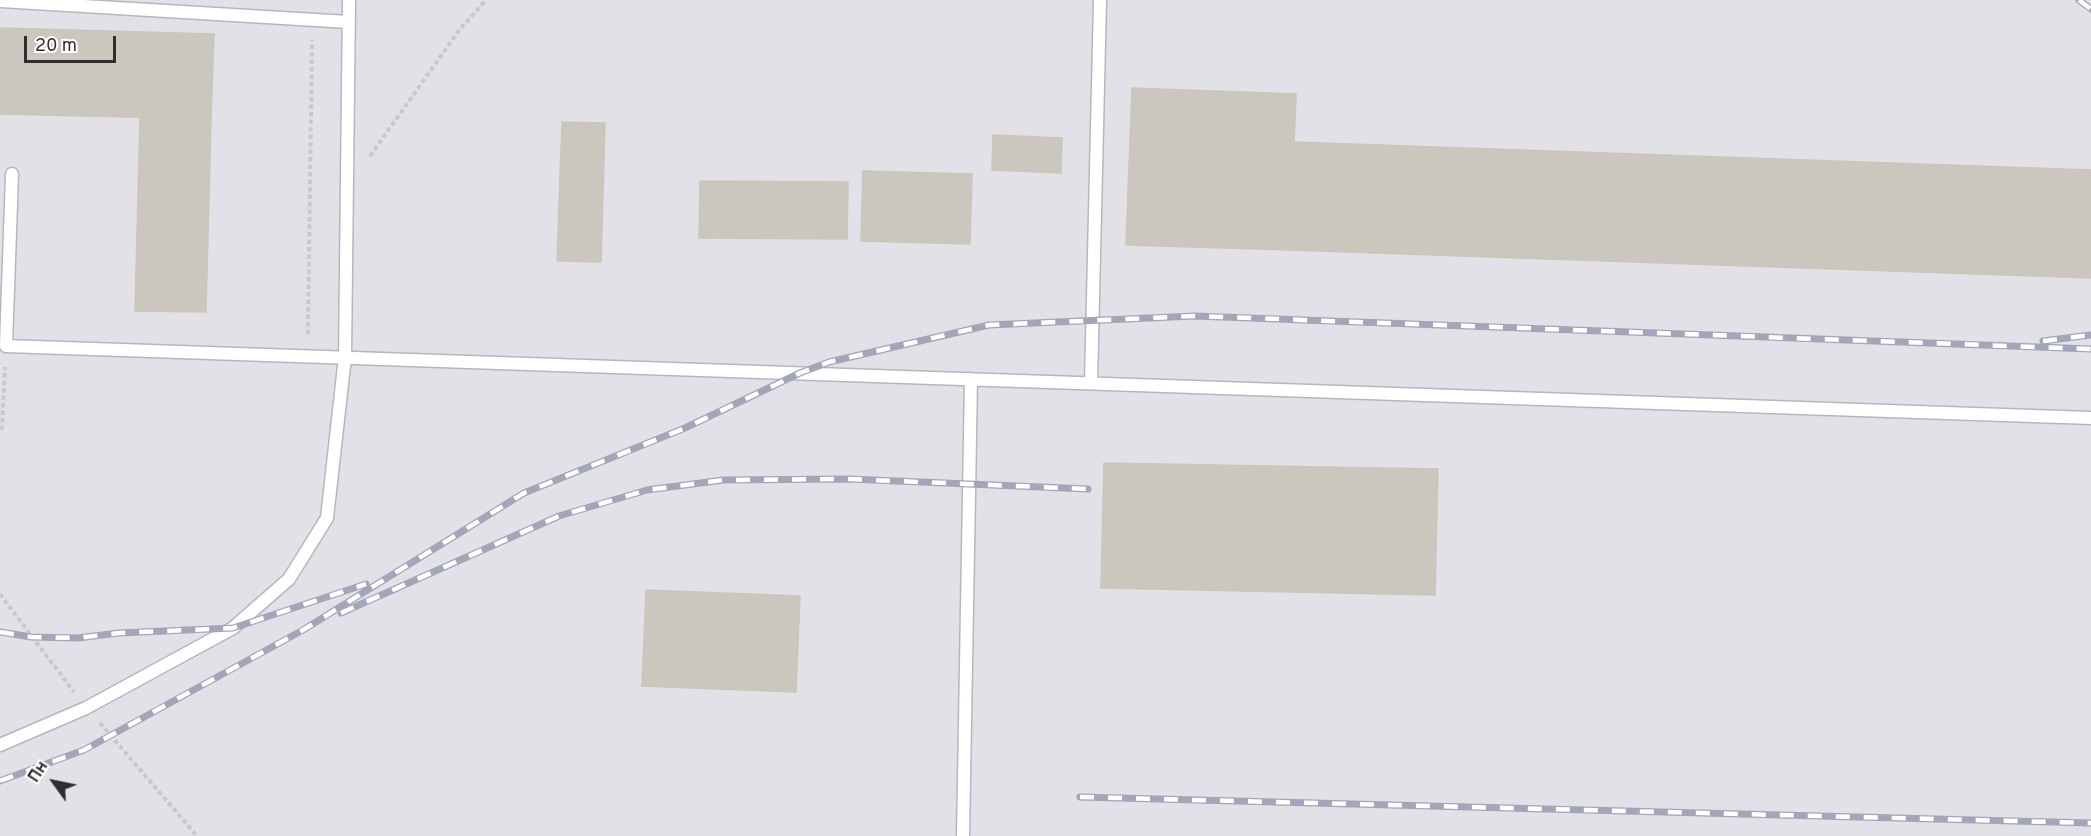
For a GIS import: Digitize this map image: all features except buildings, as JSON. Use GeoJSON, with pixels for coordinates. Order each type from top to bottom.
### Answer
{"type":"FeatureCollection","features":[{"type":"Feature","properties":{"kind":"lane"},"geometry":{"type":"LineString","coordinates":[[0,745],[86,708],[233,628],[289,579],[327,518],[345,357],[349,0]]}},
{"type":"Feature","properties":{"kind":"lane"},"geometry":{"type":"LineString","coordinates":[[1091,383],[1101,0]]}},
{"type":"Feature","properties":{"kind":"lane"},"geometry":{"type":"LineString","coordinates":[[0,1],[349,22]]}},
{"type":"Feature","properties":{"kind":"lane"},"geometry":{"type":"LineString","coordinates":[[12,174],[6,346],[2091,418]]}},
{"type":"Feature","properties":{"kind":"lane"},"geometry":{"type":"LineString","coordinates":[[963,836],[971,379]]}},
{"type":"Feature","properties":{"kind":"path"},"geometry":{"type":"LineString","coordinates":[[347,188],[460,29],[486,0]]}},
{"type":"Feature","properties":{"kind":"path"},"geometry":{"type":"LineString","coordinates":[[308,334],[312,20]]}},
{"type":"Feature","properties":{"kind":"path"},"geometry":{"type":"LineString","coordinates":[[0,428],[2,428],[6,346]]}},
{"type":"Feature","properties":{"kind":"shaded area"},"geometry":{"type":"Polygon","coordinates":[[[0,0],[2091,0],[2091,836],[0,836],[0,0]]]}},
{"type":"Feature","properties":{"kind":"railway"},"geometry":{"type":"LineString","coordinates":[[2079,0],[2091,9]]}},
{"type":"Feature","properties":{"kind":"railway"},"geometry":{"type":"LineString","coordinates":[[0,781],[84,750],[303,630],[524,493],[685,428],[800,373],[829,362],[989,325],[1195,316],[2091,349]]}},
{"type":"Feature","properties":{"kind":"railway"},"geometry":{"type":"LineString","coordinates":[[2043,341],[2091,335]]}},
{"type":"Feature","properties":{"kind":"railway"},"geometry":{"type":"LineString","coordinates":[[341,613],[559,516],[647,490],[723,480],[849,479],[1088,489]]}},
{"type":"Feature","properties":{"kind":"railway"},"geometry":{"type":"LineString","coordinates":[[0,632],[31,637],[78,638],[119,633],[233,628],[366,584]]}},
{"type":"Feature","properties":{"kind":"railway"},"geometry":{"type":"LineString","coordinates":[[1080,797],[2091,823]]}}]}
